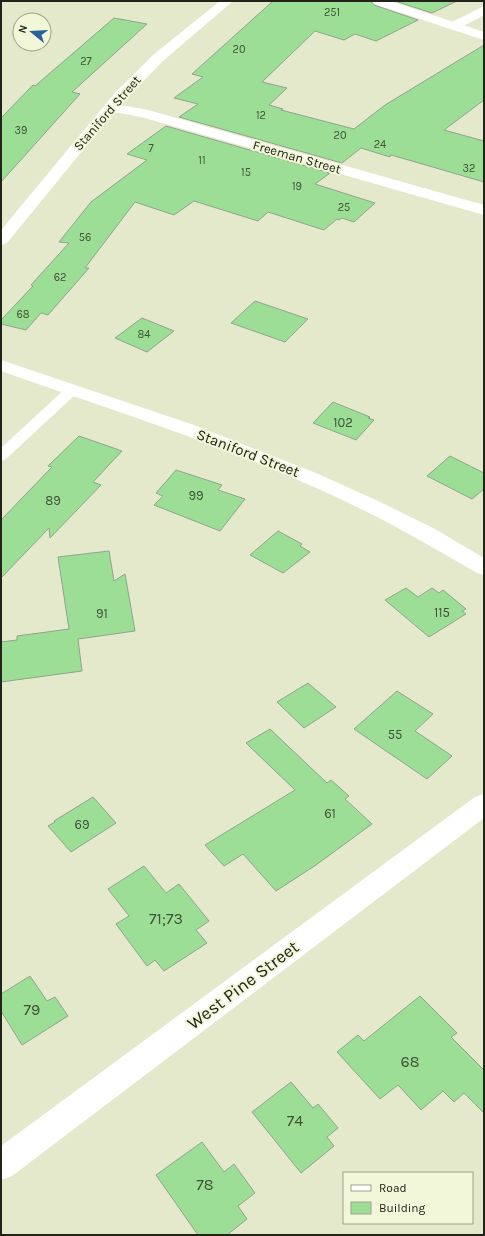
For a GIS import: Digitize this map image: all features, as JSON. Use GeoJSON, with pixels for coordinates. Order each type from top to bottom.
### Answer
{"type":"FeatureCollection","features":[{"type":"Feature","properties":{"kind":"street","name":"Staniford Street"},"geometry":{"type":"LineString","coordinates":[[1,240],[110,107],[148,67],[227,1]]}},
{"type":"Feature","properties":{"kind":"street"},"geometry":{"type":"LineString","coordinates":[[378,1],[484,36]]}},
{"type":"Feature","properties":{"kind":"street"},"geometry":{"type":"LineString","coordinates":[[454,26],[484,10]]}},
{"type":"Feature","properties":{"kind":"street","name":"Freeman Street"},"geometry":{"type":"LineString","coordinates":[[110,107],[143,113],[484,210]]}},
{"type":"Feature","properties":{"kind":"street","name":"Staniford Street"},"geometry":{"type":"LineString","coordinates":[[1,365],[230,445],[298,472],[408,524],[455,549],[484,568]]}},
{"type":"Feature","properties":{"kind":"street","name":"West Pine Street"},"geometry":{"type":"LineString","coordinates":[[1,1165],[484,804]]}},
{"type":"Feature","properties":{"kind":"lane"},"geometry":{"type":"LineString","coordinates":[[1,456],[72,390]]}},
{"type":"Feature","properties":{"kind":"building"},"geometry":{"type":"Polygon","coordinates":[[[273,1],[371,1],[374,5],[418,20],[376,41],[355,34],[344,40],[315,31],[262,82],[287,88],[269,105],[283,109],[281,110],[354,129],[385,105],[484,45],[484,100],[444,130],[484,141],[484,182],[391,155],[390,157],[361,148],[342,163],[179,117],[198,104],[174,98],[203,77],[192,74],[273,1]]]}},
{"type":"Feature","properties":{"kind":"building"},"geometry":{"type":"Polygon","coordinates":[[[395,1],[457,1],[432,13],[395,1]]]}},
{"type":"Feature","properties":{"kind":"building"},"geometry":{"type":"Polygon","coordinates":[[[114,18],[147,24],[72,92],[80,94],[1,182],[1,118],[33,85],[35,86],[114,18]]]}},
{"type":"Feature","properties":{"kind":"building"},"geometry":{"type":"Polygon","coordinates":[[[166,126],[330,173],[315,184],[375,203],[354,222],[342,218],[339,220],[337,219],[324,230],[268,212],[258,221],[194,201],[174,215],[135,202],[85,268],[89,268],[48,315],[41,313],[26,330],[1,324],[1,320],[33,286],[31,285],[69,243],[59,242],[91,202],[147,160],[127,154],[166,126]]]}},
{"type":"Feature","properties":{"kind":"building"},"geometry":{"type":"Polygon","coordinates":[[[255,301],[308,319],[285,342],[231,323],[255,301]]]}},
{"type":"Feature","properties":{"kind":"building"},"geometry":{"type":"Polygon","coordinates":[[[142,318],[174,331],[147,352],[115,338],[142,318]]]}},
{"type":"Feature","properties":{"kind":"building"},"geometry":{"type":"Polygon","coordinates":[[[333,402],[374,420],[356,440],[313,423],[333,402]]]}},
{"type":"Feature","properties":{"kind":"building"},"geometry":{"type":"Polygon","coordinates":[[[79,436],[122,451],[93,482],[101,485],[50,538],[49,528],[1,578],[1,520],[52,467],[48,466],[79,436]]]}},
{"type":"Feature","properties":{"kind":"building"},"geometry":{"type":"Polygon","coordinates":[[[450,456],[484,473],[484,489],[472,499],[427,476],[450,456]]]}},
{"type":"Feature","properties":{"kind":"building"},"geometry":{"type":"Polygon","coordinates":[[[176,470],[222,485],[218,490],[245,499],[220,531],[154,505],[163,496],[156,493],[176,470]]]}},
{"type":"Feature","properties":{"kind":"building"},"geometry":{"type":"Polygon","coordinates":[[[278,531],[302,544],[300,546],[310,552],[283,573],[250,555],[278,531]]]}},
{"type":"Feature","properties":{"kind":"building"},"geometry":{"type":"Polygon","coordinates":[[[109,551],[114,581],[125,574],[135,631],[78,639],[82,671],[1,682],[1,642],[17,640],[17,636],[69,629],[58,557],[109,551]]]}},
{"type":"Feature","properties":{"kind":"building"},"geometry":{"type":"Polygon","coordinates":[[[406,588],[418,597],[432,588],[439,593],[443,590],[466,609],[462,611],[466,614],[429,637],[385,600],[406,588]]]}},
{"type":"Feature","properties":{"kind":"building"},"geometry":{"type":"Polygon","coordinates":[[[308,683],[336,707],[304,728],[277,702],[308,683]]]}},
{"type":"Feature","properties":{"kind":"building"},"geometry":{"type":"Polygon","coordinates":[[[397,691],[433,714],[415,731],[452,756],[427,779],[354,729],[397,691]]]}},
{"type":"Feature","properties":{"kind":"building"},"geometry":{"type":"Polygon","coordinates":[[[270,729],[327,783],[331,780],[349,796],[345,799],[372,824],[316,865],[276,891],[243,854],[224,866],[205,845],[295,790],[246,743],[270,729]]]}},
{"type":"Feature","properties":{"kind":"building"},"geometry":{"type":"Polygon","coordinates":[[[93,797],[116,823],[71,852],[48,826],[93,797]]]}},
{"type":"Feature","properties":{"kind":"building"},"geometry":{"type":"Polygon","coordinates":[[[144,866],[166,893],[179,884],[209,921],[196,930],[207,943],[164,971],[155,960],[147,966],[116,924],[129,916],[108,889],[144,866]]]}},
{"type":"Feature","properties":{"kind":"building"},"geometry":{"type":"Polygon","coordinates":[[[30,976],[47,1001],[55,997],[68,1016],[22,1045],[1,1011],[1,994],[30,976]]]}},
{"type":"Feature","properties":{"kind":"building"},"geometry":{"type":"Polygon","coordinates":[[[420,996],[457,1033],[451,1037],[484,1070],[484,1113],[464,1093],[454,1102],[443,1091],[421,1110],[398,1085],[380,1099],[337,1052],[358,1035],[364,1041],[420,996]]]}},
{"type":"Feature","properties":{"kind":"building"},"geometry":{"type":"Polygon","coordinates":[[[291,1082],[313,1108],[318,1104],[338,1128],[327,1137],[334,1146],[301,1173],[252,1112],[291,1082]]]}},
{"type":"Feature","properties":{"kind":"building"},"geometry":{"type":"Polygon","coordinates":[[[202,1142],[224,1172],[234,1164],[255,1193],[238,1206],[247,1219],[227,1235],[198,1235],[156,1175],[202,1142]]]}}]}
